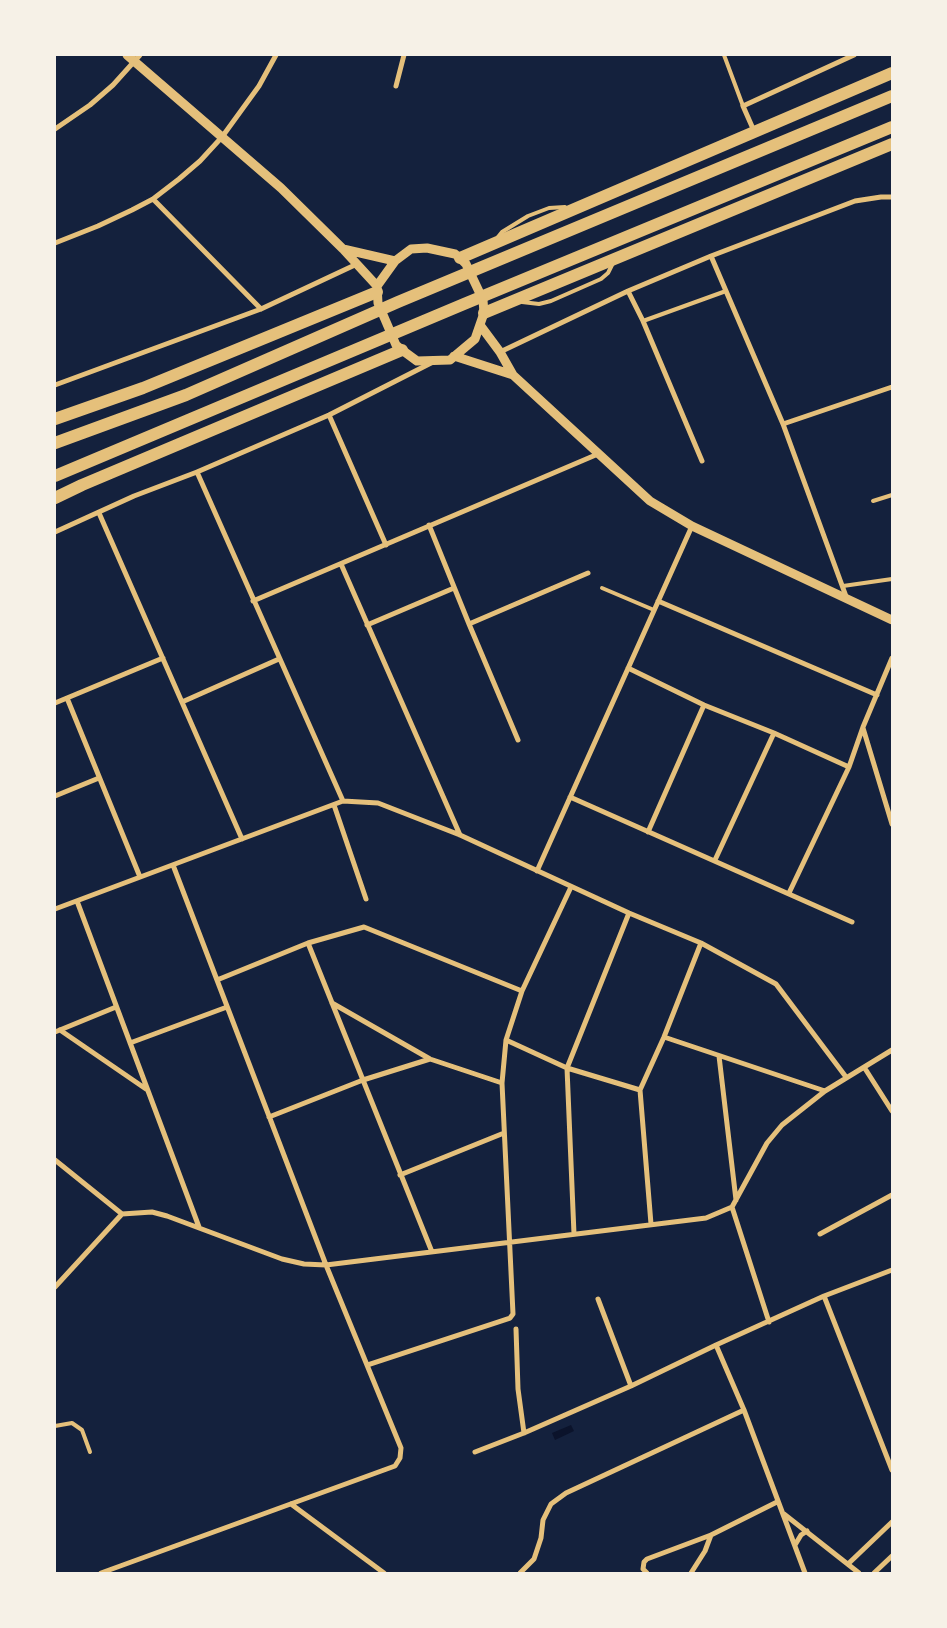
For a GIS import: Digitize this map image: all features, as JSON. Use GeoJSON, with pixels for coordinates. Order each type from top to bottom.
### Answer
{"type":"FeatureCollection","features":[{"type":"Feature","properties":{"kind":"highway"},"geometry":{"type":"LineString","coordinates":[[460,258],[892,73]]}},
{"type":"Feature","properties":{"kind":"highway"},"geometry":{"type":"LineString","coordinates":[[55,443],[186,395],[407,298],[892,96]]}},
{"type":"Feature","properties":{"kind":"highway"},"geometry":{"type":"LineString","coordinates":[[55,476],[892,127]]}},
{"type":"Feature","properties":{"kind":"highway"},"geometry":{"type":"LineString","coordinates":[[482,319],[514,301],[892,144]]}},
{"type":"Feature","properties":{"kind":"highway"},"geometry":{"type":"LineString","coordinates":[[55,419],[143,388],[377,289]]}},
{"type":"Feature","properties":{"kind":"highway"},"geometry":{"type":"LineString","coordinates":[[55,498],[402,350]]}},
{"type":"Feature","properties":{"kind":"highway"},"geometry":{"type":"LineString","coordinates":[[55,427],[84,409]]}},
{"type":"Feature","properties":{"kind":"street"},"geometry":{"type":"LineString","coordinates":[[127,55],[137,58],[222,137],[281,188],[357,264],[377,289],[378,303],[396,345],[402,350],[417,361],[450,360],[475,339],[482,319],[483,300],[466,264],[455,254],[427,248],[411,249],[395,261],[377,289]]}},
{"type":"Feature","properties":{"kind":"street"},"geometry":{"type":"LineString","coordinates":[[55,244],[98,226],[153,199],[179,179],[200,161],[222,137],[258,86],[276,55]]}},
{"type":"Feature","properties":{"kind":"street"},"geometry":{"type":"LineString","coordinates":[[396,86],[404,55]]}},
{"type":"Feature","properties":{"kind":"street"},"geometry":{"type":"LineString","coordinates":[[755,133],[743,106],[854,55]]}},
{"type":"Feature","properties":{"kind":"street"},"geometry":{"type":"LineString","coordinates":[[55,129],[90,105],[113,85],[137,58]]}},
{"type":"Feature","properties":{"kind":"street"},"geometry":{"type":"LineString","coordinates":[[500,352],[628,291],[711,256],[855,201],[892,197]]}},
{"type":"Feature","properties":{"kind":"street"},"geometry":{"type":"LineString","coordinates":[[153,199],[261,308]]}},
{"type":"Feature","properties":{"kind":"street"},"geometry":{"type":"LineString","coordinates":[[343,249],[395,261]]}},
{"type":"Feature","properties":{"kind":"street"},"geometry":{"type":"LineString","coordinates":[[711,256],[783,424],[848,599]]}},
{"type":"Feature","properties":{"kind":"street"},"geometry":{"type":"LineString","coordinates":[[55,385],[261,308],[357,264]]}},
{"type":"Feature","properties":{"kind":"street"},"geometry":{"type":"LineString","coordinates":[[628,291],[643,321],[702,461]]}},
{"type":"Feature","properties":{"kind":"street"},"geometry":{"type":"LineString","coordinates":[[482,319],[513,375],[650,501],[692,526],[892,620]]}},
{"type":"Feature","properties":{"kind":"street"},"geometry":{"type":"LineString","coordinates":[[454,356],[513,375]]}},
{"type":"Feature","properties":{"kind":"street"},"geometry":{"type":"LineString","coordinates":[[55,532],[134,496],[197,472],[329,415],[437,360]]}},
{"type":"Feature","properties":{"kind":"street"},"geometry":{"type":"LineString","coordinates":[[783,424],[892,387]]}},
{"type":"Feature","properties":{"kind":"street"},"geometry":{"type":"LineString","coordinates":[[329,415],[386,545]]}},
{"type":"Feature","properties":{"kind":"street"},"geometry":{"type":"LineString","coordinates":[[253,601],[598,454]]}},
{"type":"Feature","properties":{"kind":"street"},"geometry":{"type":"LineString","coordinates":[[197,472],[343,801]]}},
{"type":"Feature","properties":{"kind":"street"},"geometry":{"type":"LineString","coordinates":[[99,513],[242,839]]}},
{"type":"Feature","properties":{"kind":"street"},"geometry":{"type":"LineString","coordinates":[[429,525],[518,740]]}},
{"type":"Feature","properties":{"kind":"street"},"geometry":{"type":"LineString","coordinates":[[537,871],[692,526]]}},
{"type":"Feature","properties":{"kind":"street"},"geometry":{"type":"LineString","coordinates":[[341,564],[460,835]]}},
{"type":"Feature","properties":{"kind":"street"},"geometry":{"type":"LineString","coordinates":[[469,624],[588,573]]}},
{"type":"Feature","properties":{"kind":"street"},"geometry":{"type":"LineString","coordinates":[[367,625],[454,588]]}},
{"type":"Feature","properties":{"kind":"street"},"geometry":{"type":"LineString","coordinates":[[658,601],[877,695]]}},
{"type":"Feature","properties":{"kind":"street"},"geometry":{"type":"LineString","coordinates":[[55,703],[163,658]]}},
{"type":"Feature","properties":{"kind":"street"},"geometry":{"type":"LineString","coordinates":[[789,893],[849,767],[863,727],[892,658]]}},
{"type":"Feature","properties":{"kind":"street"},"geometry":{"type":"LineString","coordinates":[[182,702],[279,659]]}},
{"type":"Feature","properties":{"kind":"street"},"geometry":{"type":"LineString","coordinates":[[628,668],[704,705],[774,733],[849,767]]}},
{"type":"Feature","properties":{"kind":"street"},"geometry":{"type":"LineString","coordinates":[[67,698],[140,878]]}},
{"type":"Feature","properties":{"kind":"street"},"geometry":{"type":"LineString","coordinates":[[648,832],[704,705]]}},
{"type":"Feature","properties":{"kind":"street"},"geometry":{"type":"LineString","coordinates":[[863,727],[892,824]]}},
{"type":"Feature","properties":{"kind":"street"},"geometry":{"type":"LineString","coordinates":[[714,860],[774,733]]}},
{"type":"Feature","properties":{"kind":"street"},"geometry":{"type":"LineString","coordinates":[[55,796],[99,778]]}},
{"type":"Feature","properties":{"kind":"street"},"geometry":{"type":"LineString","coordinates":[[570,797],[852,922]]}},
{"type":"Feature","properties":{"kind":"street"},"geometry":{"type":"LineString","coordinates":[[55,909],[343,801],[378,803],[460,835],[629,914],[701,943],[776,984],[846,1077]]}},
{"type":"Feature","properties":{"kind":"street"},"geometry":{"type":"LineString","coordinates":[[334,805],[366,899]]}},
{"type":"Feature","properties":{"kind":"street"},"geometry":{"type":"LineString","coordinates":[[101,1573],[395,1466],[400,1458],[401,1448],[326,1265],[173,865]]}},
{"type":"Feature","properties":{"kind":"street"},"geometry":{"type":"LineString","coordinates":[[367,1365],[510,1318],[514,1311],[502,1083],[506,1040],[522,991],[571,887]]}},
{"type":"Feature","properties":{"kind":"street"},"geometry":{"type":"LineString","coordinates":[[77,901],[199,1227]]}},
{"type":"Feature","properties":{"kind":"street"},"geometry":{"type":"LineString","coordinates":[[574,1234],[567,1068],[629,914]]}},
{"type":"Feature","properties":{"kind":"street"},"geometry":{"type":"LineString","coordinates":[[217,980],[308,943],[364,927],[522,991]]}},
{"type":"Feature","properties":{"kind":"street"},"geometry":{"type":"LineString","coordinates":[[308,943],[432,1252]]}},
{"type":"Feature","properties":{"kind":"street"},"geometry":{"type":"LineString","coordinates":[[651,1224],[640,1090],[664,1037],[701,943]]}},
{"type":"Feature","properties":{"kind":"street"},"geometry":{"type":"LineString","coordinates":[[332,1002],[430,1059],[502,1083]]}},
{"type":"Feature","properties":{"kind":"street"},"geometry":{"type":"LineString","coordinates":[[58,1031],[116,1006]]}},
{"type":"Feature","properties":{"kind":"street"},"geometry":{"type":"LineString","coordinates":[[130,1043],[227,1007]]}},
{"type":"Feature","properties":{"kind":"street"},"geometry":{"type":"LineString","coordinates":[[58,1031],[148,1090]]}},
{"type":"Feature","properties":{"kind":"street"},"geometry":{"type":"LineString","coordinates":[[664,1037],[825,1091]]}},
{"type":"Feature","properties":{"kind":"street"},"geometry":{"type":"LineString","coordinates":[[506,1040],[567,1068],[640,1090]]}},
{"type":"Feature","properties":{"kind":"street"},"geometry":{"type":"LineString","coordinates":[[55,1160],[122,1214],[152,1212],[199,1227],[282,1259],[304,1264],[326,1265],[706,1218],[732,1207],[767,1143],[782,1125],[825,1091],[892,1050]]}},
{"type":"Feature","properties":{"kind":"street"},"geometry":{"type":"LineString","coordinates":[[719,1056],[736,1201]]}},
{"type":"Feature","properties":{"kind":"street"},"geometry":{"type":"LineString","coordinates":[[269,1117],[363,1080],[430,1059]]}},
{"type":"Feature","properties":{"kind":"street"},"geometry":{"type":"LineString","coordinates":[[864,1067],[892,1112]]}},
{"type":"Feature","properties":{"kind":"street"},"geometry":{"type":"LineString","coordinates":[[400,1175],[504,1134]]}},
{"type":"Feature","properties":{"kind":"street"},"geometry":{"type":"LineString","coordinates":[[820,1234],[892,1195]]}},
{"type":"Feature","properties":{"kind":"street"},"geometry":{"type":"LineString","coordinates":[[732,1207],[769,1322]]}},
{"type":"Feature","properties":{"kind":"street"},"geometry":{"type":"LineString","coordinates":[[55,1287],[122,1214]]}},
{"type":"Feature","properties":{"kind":"street"},"geometry":{"type":"LineString","coordinates":[[475,1452],[524,1433],[631,1386],[824,1296],[892,1270]]}},
{"type":"Feature","properties":{"kind":"street"},"geometry":{"type":"LineString","coordinates":[[824,1296],[892,1470]]}},
{"type":"Feature","properties":{"kind":"street"},"geometry":{"type":"LineString","coordinates":[[598,1299],[631,1386]]}},
{"type":"Feature","properties":{"kind":"street"},"geometry":{"type":"LineString","coordinates":[[516,1328],[518,1389],[524,1433]]}},
{"type":"Feature","properties":{"kind":"street"},"geometry":{"type":"LineString","coordinates":[[716,1345],[744,1410],[805,1573]]}},
{"type":"Feature","properties":{"kind":"street"},"geometry":{"type":"LineString","coordinates":[[520,1573],[534,1559],[542,1538],[543,1520],[551,1504],[566,1493],[744,1410]]}},
{"type":"Feature","properties":{"kind":"street"},"geometry":{"type":"LineString","coordinates":[[647,1573],[643,1569],[644,1562],[647,1559],[711,1535],[777,1502]]}},
{"type":"Feature","properties":{"kind":"street"},"geometry":{"type":"LineString","coordinates":[[291,1504],[384,1573]]}},
{"type":"Feature","properties":{"kind":"street"},"geometry":{"type":"LineString","coordinates":[[783,1514],[859,1573]]}},
{"type":"Feature","properties":{"kind":"street"},"geometry":{"type":"LineString","coordinates":[[848,1564],[892,1522]]}},
{"type":"Feature","properties":{"kind":"street"},"geometry":{"type":"LineString","coordinates":[[795,1545],[801,1535],[807,1531]]}},
{"type":"Feature","properties":{"kind":"street"},"geometry":{"type":"LineString","coordinates":[[691,1573],[705,1551],[711,1535]]}},
{"type":"Feature","properties":{"kind":"street"},"geometry":{"type":"LineString","coordinates":[[874,1573],[892,1556]]}},
{"type":"Feature","properties":{"kind":"lane"},"geometry":{"type":"LineString","coordinates":[[724,55],[743,106]]}},
{"type":"Feature","properties":{"kind":"lane"},"geometry":{"type":"LineString","coordinates":[[643,321],[726,290]]}},
{"type":"Feature","properties":{"kind":"lane"},"geometry":{"type":"LineString","coordinates":[[873,501],[892,495]]}},
{"type":"Feature","properties":{"kind":"lane"},"geometry":{"type":"LineString","coordinates":[[843,586],[892,579]]}},
{"type":"Feature","properties":{"kind":"lane"},"geometry":{"type":"LineString","coordinates":[[602,588],[654,610]]}},
{"type":"Feature","properties":{"kind":"lane"},"geometry":{"type":"LineString","coordinates":[[55,1426],[72,1423],[82,1430],[90,1452]]}},
{"type":"Feature","properties":{"kind":"water"},"geometry":{"type":"Polygon","coordinates":[[[571,1425],[574,1431],[555,1440],[552,1433],[571,1425]]]}}]}
